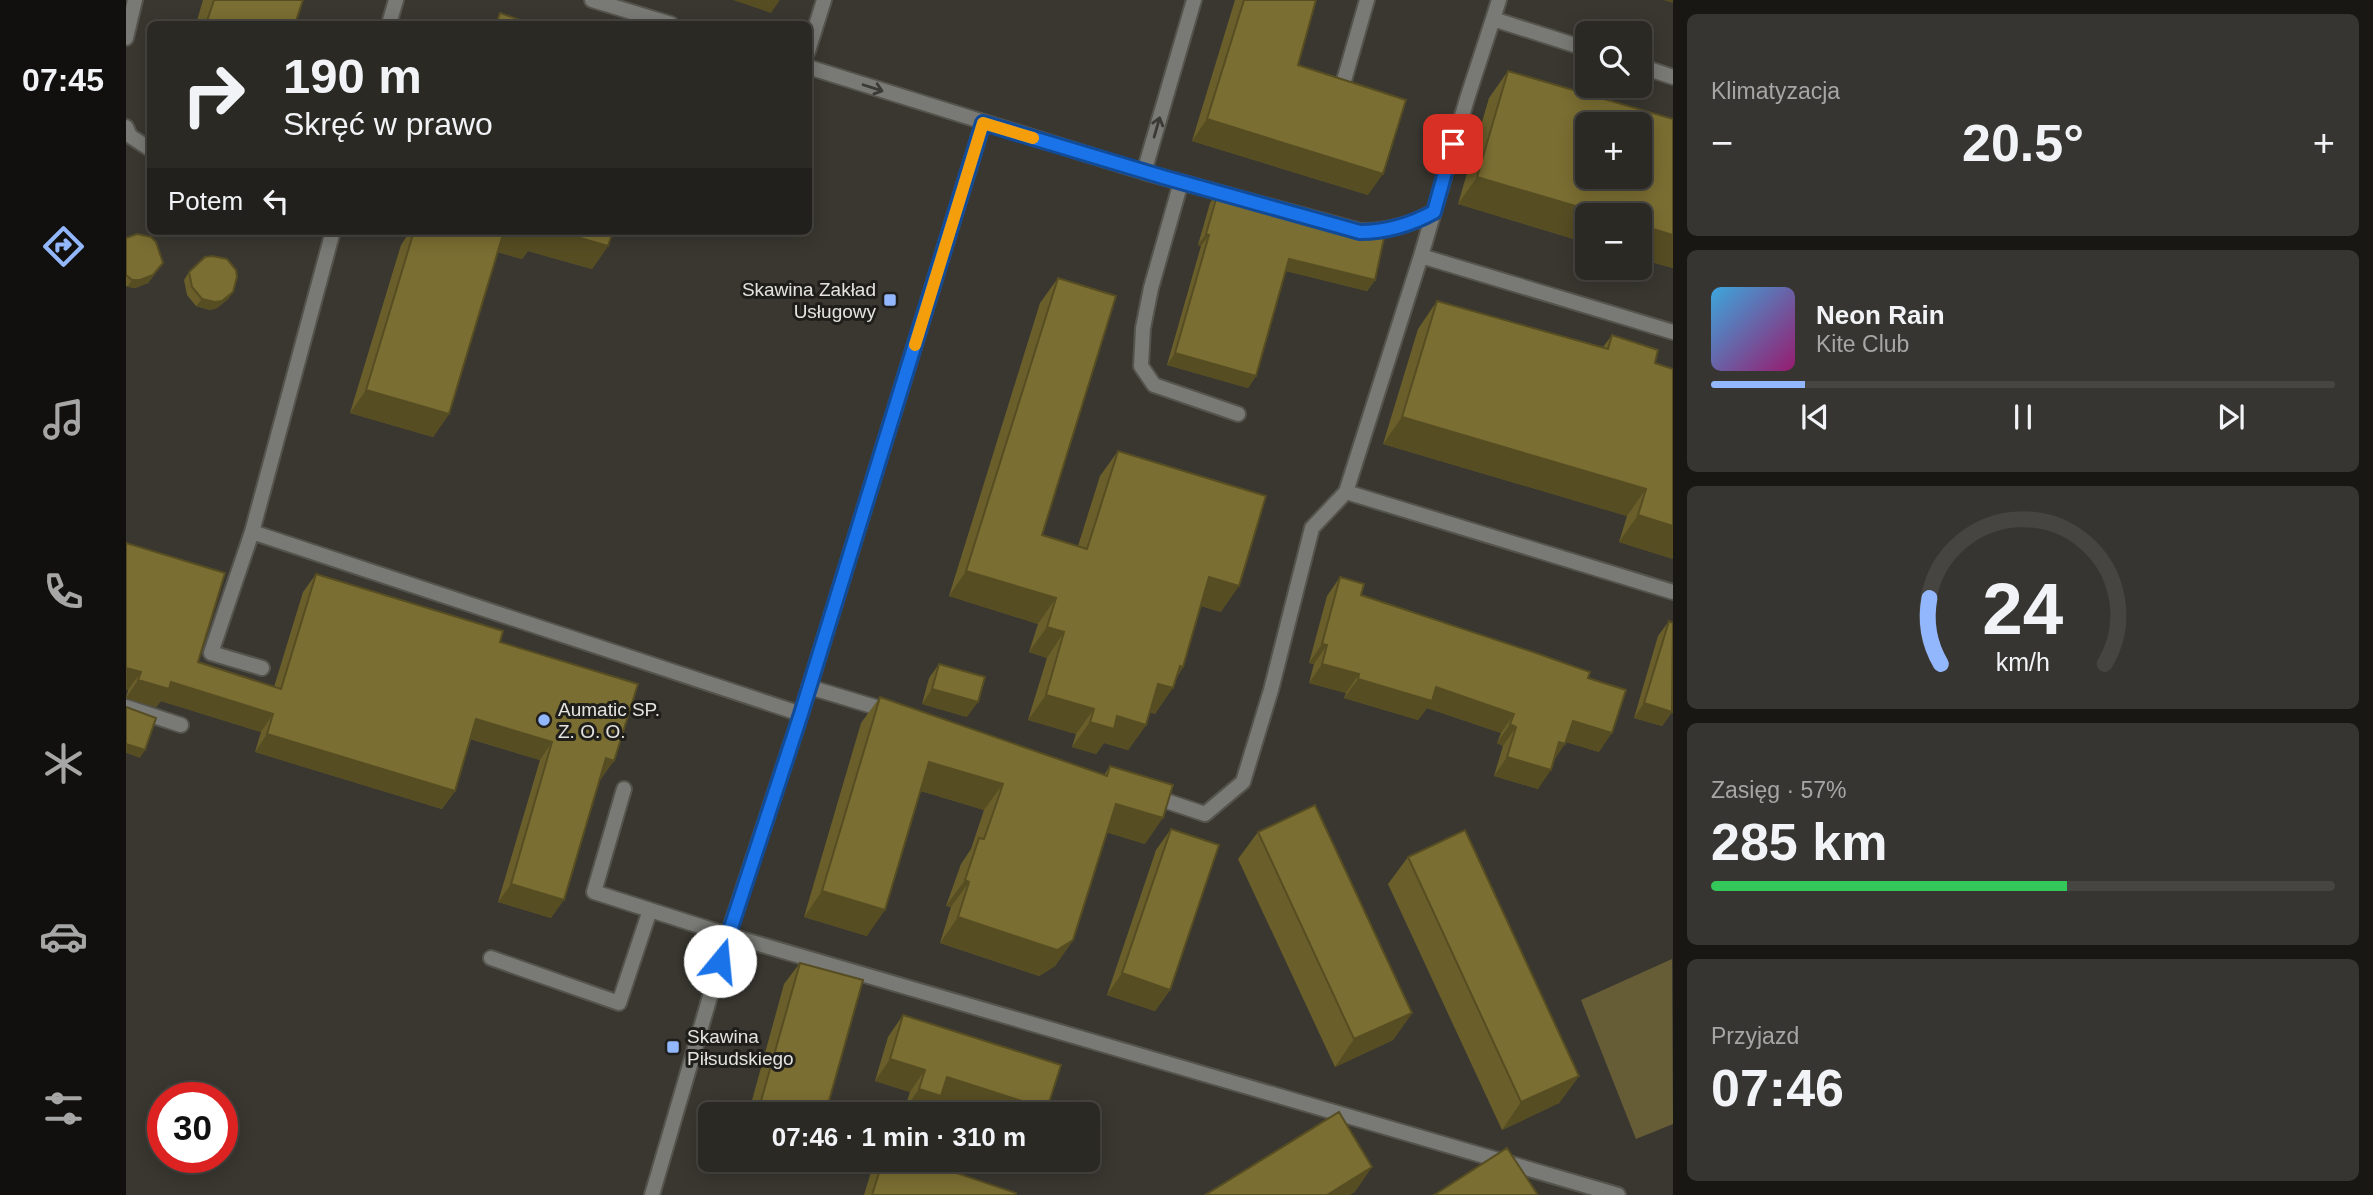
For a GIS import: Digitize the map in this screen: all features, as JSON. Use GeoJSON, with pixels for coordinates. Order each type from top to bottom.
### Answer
{"type":"FeatureCollection","features":[{"type":"Feature","properties":{"kind":"street"},"geometry":{"type":"LineString","coordinates":[[126,38],[135,0]]}},
{"type":"Feature","properties":{"kind":"street"},"geometry":{"type":"LineString","coordinates":[[390,21],[396,0]]}},
{"type":"Feature","properties":{"kind":"street"},"geometry":{"type":"LineString","coordinates":[[592,0],[661,21]]}},
{"type":"Feature","properties":{"kind":"street"},"geometry":{"type":"LineString","coordinates":[[812,38],[824,0]]}},
{"type":"Feature","properties":{"kind":"street"},"geometry":{"type":"LineString","coordinates":[[1144,172],[1194,0]]}},
{"type":"Feature","properties":{"kind":"street"},"geometry":{"type":"LineString","coordinates":[[1341,91],[1367,0]]}},
{"type":"Feature","properties":{"kind":"street"},"geometry":{"type":"LineString","coordinates":[[1131,789],[1205,814],[1242,782],[1271,690],[1312,528],[1346,492],[1499,0]]}},
{"type":"Feature","properties":{"kind":"street"},"geometry":{"type":"LineString","coordinates":[[1493,19],[1575,45]]}},
{"type":"Feature","properties":{"kind":"street"},"geometry":{"type":"LineString","coordinates":[[812,68],[1144,172],[1360,232],[1406,226],[1434,212]]}},
{"type":"Feature","properties":{"kind":"street"},"geometry":{"type":"LineString","coordinates":[[1652,70],[1673,77]]}},
{"type":"Feature","properties":{"kind":"street"},"geometry":{"type":"LineString","coordinates":[[652,1195],[728,935],[801,714],[983,123]]}},
{"type":"Feature","properties":{"kind":"street"},"geometry":{"type":"LineString","coordinates":[[126,127],[131,136],[147,147]]}},
{"type":"Feature","properties":{"kind":"street"},"geometry":{"type":"LineString","coordinates":[[1181,183],[1150,288],[1143,328],[1141,366],[1154,385],[1238,414]]}},
{"type":"Feature","properties":{"kind":"street"},"geometry":{"type":"LineString","coordinates":[[262,668],[211,653],[228,583],[252,532],[333,235]]}},
{"type":"Feature","properties":{"kind":"street"},"geometry":{"type":"LineString","coordinates":[[1421,256],[1673,332]]}},
{"type":"Feature","properties":{"kind":"street"},"geometry":{"type":"LineString","coordinates":[[1346,492],[1673,592]]}},
{"type":"Feature","properties":{"kind":"street"},"geometry":{"type":"LineString","coordinates":[[252,532],[801,714]]}},
{"type":"Feature","properties":{"kind":"street"},"geometry":{"type":"LineString","coordinates":[[809,687],[903,715]]}},
{"type":"Feature","properties":{"kind":"street"},"geometry":{"type":"LineString","coordinates":[[126,707],[181,725]]}},
{"type":"Feature","properties":{"kind":"street"},"geometry":{"type":"LineString","coordinates":[[624,789],[594,892],[728,935],[1618,1195]]}},
{"type":"Feature","properties":{"kind":"street"},"geometry":{"type":"LineString","coordinates":[[491,958],[619,1003],[650,910]]}},
{"type":"Feature","properties":{"kind":"shaded area"},"geometry":{"type":"Polygon","coordinates":[[[1672,959],[1673,1124],[1636,1139],[1581,1000],[1672,959]]]}},
{"type":"Feature","properties":{"kind":"building"},"geometry":{"type":"Polygon","coordinates":[[[214,0],[303,0],[296,21],[207,21],[214,0]]]}},
{"type":"Feature","properties":{"kind":"building"},"geometry":{"type":"Polygon","coordinates":[[[1244,0],[1316,0],[1298,65],[1406,100],[1383,174],[1207,119],[1244,0]]]}},
{"type":"Feature","properties":{"kind":"building"},"geometry":{"type":"Polygon","coordinates":[[[500,13],[523,21],[497,21],[500,13]]]}},
{"type":"Feature","properties":{"kind":"building"},"geometry":{"type":"Polygon","coordinates":[[[1508,71],[1575,90],[1575,98],[1601,98],[1649,112],[1575,112],[1575,189],[1652,189],[1652,113],[1673,119],[1673,235],[1652,229],[1652,203],[1575,203],[1575,206],[1477,177],[1508,71]]]}},
{"type":"Feature","properties":{"kind":"building"},"geometry":{"type":"Polygon","coordinates":[[[1218,192],[1341,229],[1384,238],[1375,280],[1289,259],[1256,376],[1175,353],[1209,235],[1206,234],[1218,192]]]}},
{"type":"Feature","properties":{"kind":"building"},"geometry":{"type":"Polygon","coordinates":[[[137,234],[151,237],[156,242],[163,263],[153,275],[132,280],[126,275],[126,238],[137,234]]]}},
{"type":"Feature","properties":{"kind":"building"},"geometry":{"type":"Polygon","coordinates":[[[413,235],[503,235],[449,414],[366,390],[413,235]]]}},
{"type":"Feature","properties":{"kind":"building"},"geometry":{"type":"Polygon","coordinates":[[[570,235],[612,235],[608,246],[570,235]]]}},
{"type":"Feature","properties":{"kind":"building"},"geometry":{"type":"Polygon","coordinates":[[[205,257],[227,259],[236,270],[237,277],[233,292],[222,301],[215,302],[202,299],[192,287],[189,272],[205,257]]]}},
{"type":"Feature","properties":{"kind":"building"},"geometry":{"type":"Polygon","coordinates":[[[1058,278],[1116,296],[1042,535],[1087,549],[1118,451],[1266,496],[1239,586],[1209,577],[1183,667],[1180,666],[1173,688],[1158,684],[1146,725],[1117,716],[1114,729],[1090,722],[1094,709],[1046,695],[1064,632],[1047,627],[1056,598],[966,571],[1058,278]]]}},
{"type":"Feature","properties":{"kind":"building"},"geometry":{"type":"Polygon","coordinates":[[[1437,301],[1608,349],[1612,335],[1658,350],[1655,363],[1673,369],[1673,526],[1638,515],[1646,489],[1402,417],[1437,301]]]}},
{"type":"Feature","properties":{"kind":"building"},"geometry":{"type":"Polygon","coordinates":[[[126,543],[225,573],[198,662],[281,689],[316,574],[503,631],[500,642],[638,684],[614,761],[606,758],[564,900],[511,884],[552,742],[476,719],[455,791],[267,734],[273,714],[171,682],[169,689],[138,680],[141,672],[126,668],[126,543]]]}},
{"type":"Feature","properties":{"kind":"building"},"geometry":{"type":"Polygon","coordinates":[[[1340,577],[1364,584],[1361,595],[1590,672],[1588,678],[1626,690],[1612,733],[1573,721],[1565,744],[1559,742],[1551,770],[1507,757],[1516,727],[1510,724],[1514,714],[1436,687],[1432,701],[1358,679],[1359,674],[1322,664],[1327,645],[1322,644],[1340,577]]]}},
{"type":"Feature","properties":{"kind":"building"},"geometry":{"type":"Polygon","coordinates":[[[1669,621],[1673,623],[1672,712],[1644,703],[1669,621]]]}},
{"type":"Feature","properties":{"kind":"building"},"geometry":{"type":"Polygon","coordinates":[[[939,664],[985,677],[978,702],[932,689],[939,664]]]}},
{"type":"Feature","properties":{"kind":"building"},"geometry":{"type":"Polygon","coordinates":[[[880,697],[1107,776],[1110,766],[1173,785],[1163,818],[1116,804],[1073,940],[1057,950],[958,917],[969,882],[965,880],[979,838],[984,839],[1003,784],[929,762],[885,910],[822,891],[880,697]]]}},
{"type":"Feature","properties":{"kind":"building"},"geometry":{"type":"Polygon","coordinates":[[[126,707],[156,718],[145,750],[126,744],[126,707]]]}},
{"type":"Feature","properties":{"kind":"building"},"geometry":{"type":"Polygon","coordinates":[[[1315,805],[1412,1013],[1354,1039],[1258,832],[1315,805]]]}},
{"type":"Feature","properties":{"kind":"building"},"geometry":{"type":"Polygon","coordinates":[[[1171,829],[1219,845],[1170,990],[1122,973],[1171,829]]]}},
{"type":"Feature","properties":{"kind":"building"},"geometry":{"type":"Polygon","coordinates":[[[1465,830],[1579,1076],[1521,1102],[1408,857],[1465,830]]]}},
{"type":"Feature","properties":{"kind":"building"},"geometry":{"type":"Polygon","coordinates":[[[800,963],[863,980],[829,1102],[761,1102],[800,963]]]}},
{"type":"Feature","properties":{"kind":"building"},"geometry":{"type":"Polygon","coordinates":[[[903,1015],[1061,1065],[1049,1102],[1025,1102],[947,1077],[941,1096],[919,1089],[925,1070],[890,1059],[903,1015]]]}},
{"type":"Feature","properties":{"kind":"building"},"geometry":{"type":"Polygon","coordinates":[[[1339,1112],[1372,1167],[1327,1195],[1205,1195],[1339,1112]]]}},
{"type":"Feature","properties":{"kind":"building"},"geometry":{"type":"Polygon","coordinates":[[[1507,1148],[1538,1195],[1434,1195],[1507,1148]]]}},
{"type":"Feature","properties":{"kind":"building"},"geometry":{"type":"Polygon","coordinates":[[[879,1172],[954,1172],[1016,1193],[1015,1195],[872,1195],[879,1172]]]}},
{"type":"Feature","properties":{"kind":"slow traffic"},"geometry":{"type":"LineString","coordinates":[[915,345],[983,123],[1033,138]]}},
{"type":"Feature","properties":{"kind":"place","name":"Skawina Zakład Usługowy"},"geometry":{"type":"Point","coordinates":[890,300]}},
{"type":"Feature","properties":{"kind":"place","name":"Aumatic SP. Z. O. O."},"geometry":{"type":"Point","coordinates":[544,720]}},
{"type":"Feature","properties":{"kind":"place","name":"Skawina Piłsudskiego"},"geometry":{"type":"Point","coordinates":[673,1047]}},
{"type":"Feature","properties":{"kind":"route"},"geometry":{"type":"LineString","coordinates":[[720,961],[801,714],[983,123],[1360,232],[1406,226],[1434,212],[1453,144]]}}]}
